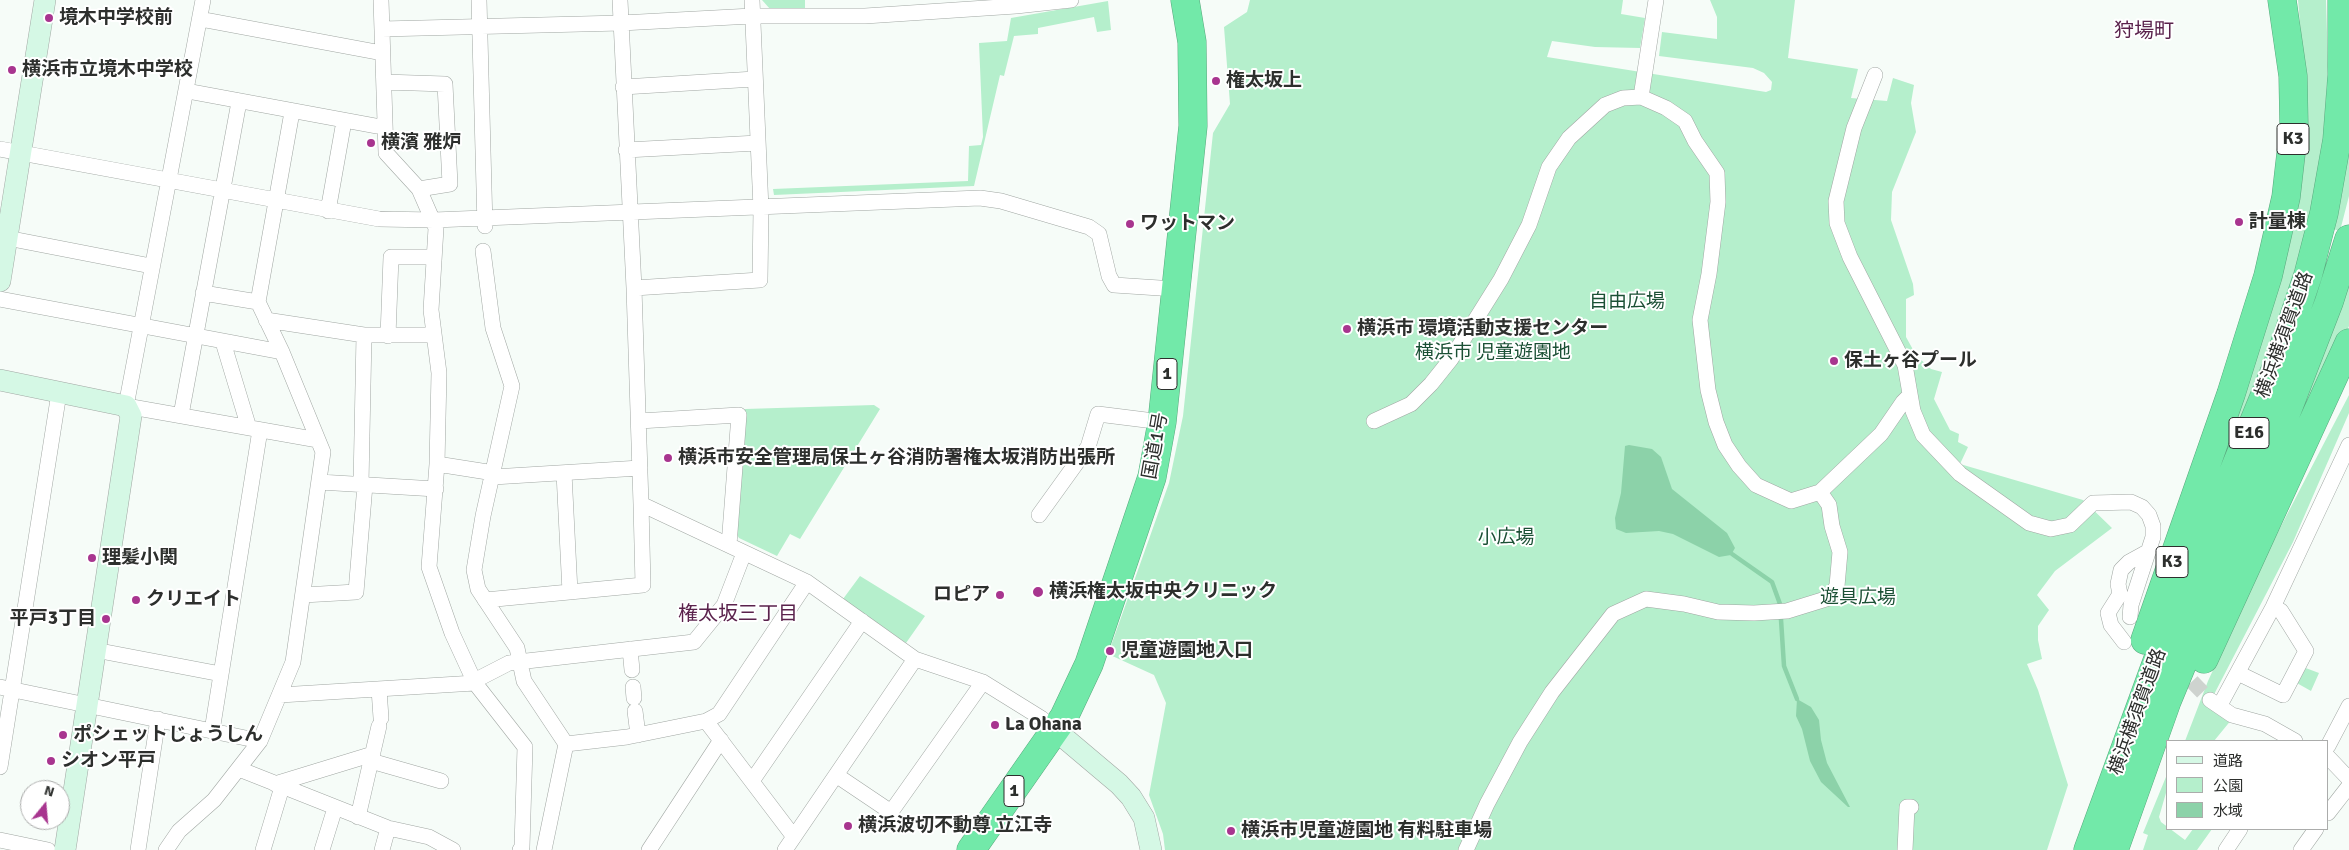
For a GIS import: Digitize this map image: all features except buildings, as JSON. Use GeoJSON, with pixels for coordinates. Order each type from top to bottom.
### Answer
{"type":"FeatureCollection","features":[{"type":"Feature","properties":{"kind":"highway","name":"国道1号"},"geometry":{"type":"LineString","coordinates":[[972,850],[1055,730],[1088,664],[1152,477],[1162,422],[1193,126],[1192,42],[1185,0]]}},
{"type":"Feature","properties":{"kind":"highway","name":"K3"},"geometry":{"type":"LineString","coordinates":[[2080,850],[2130,684],[2231,394],[2270,267],[2286,197],[2294,127],[2293,76],[2282,0]]}},
{"type":"Feature","properties":{"kind":"highway","name":"横浜横須賀道路"},"geometry":{"type":"LineString","coordinates":[[2088,850],[2163,642],[2280,358],[2308,275],[2324,213],[2336,140],[2342,75],[2342,0]]}},
{"type":"Feature","properties":{"kind":"highway","name":"横浜横須賀道路"},"geometry":{"type":"LineString","coordinates":[[2114,850],[2167,701],[2285,416],[2329,302],[2349,240]]}},
{"type":"Feature","properties":{"kind":"highway"},"geometry":{"type":"LineString","coordinates":[[2169,740],[2183,705],[2349,343]]}},
{"type":"Feature","properties":{"kind":"highway"},"geometry":{"type":"LineString","coordinates":[[2125,850],[2166,747]]}},
{"type":"Feature","properties":{"kind":"street"},"geometry":{"type":"LineString","coordinates":[[0,280],[7,238],[10,151],[45,0]]}},
{"type":"Feature","properties":{"kind":"street"},"geometry":{"type":"LineString","coordinates":[[65,850],[131,416],[126,406],[203,0]]}},
{"type":"Feature","properties":{"kind":"street"},"geometry":{"type":"LineString","coordinates":[[381,0],[384,82],[380,127],[386,153],[419,189],[436,228],[431,310],[439,373],[436,489],[429,567],[452,633],[474,682],[525,747],[523,849]]}},
{"type":"Feature","properties":{"kind":"street"},"geometry":{"type":"LineString","coordinates":[[479,0],[485,222]]}},
{"type":"Feature","properties":{"kind":"street"},"geometry":{"type":"LineString","coordinates":[[485,600],[643,586],[634,288],[620,0]]}},
{"type":"Feature","properties":{"kind":"street"},"geometry":{"type":"LineString","coordinates":[[634,288],[760,280],[760,209],[752,0]]}},
{"type":"Feature","properties":{"kind":"street"},"geometry":{"type":"LineString","coordinates":[[382,29],[621,23],[752,16],[865,16],[1016,6],[1071,0]]}},
{"type":"Feature","properties":{"kind":"street"},"geometry":{"type":"LineString","coordinates":[[1641,97],[1656,0]]}},
{"type":"Feature","properties":{"kind":"street"},"geometry":{"type":"LineString","coordinates":[[200,19],[382,53]]}},
{"type":"Feature","properties":{"kind":"street"},"geometry":{"type":"LineString","coordinates":[[1875,75],[1854,128],[1836,201],[1837,223],[1850,257],[1905,365],[1913,411],[1923,435],[1960,474],[2029,524],[2051,529],[2070,525],[2093,503],[2104,489]]}},
{"type":"Feature","properties":{"kind":"street"},"geometry":{"type":"LineString","coordinates":[[624,87],[755,79]]}},
{"type":"Feature","properties":{"kind":"street"},"geometry":{"type":"LineString","coordinates":[[384,82],[445,84],[450,184],[419,189]]}},
{"type":"Feature","properties":{"kind":"street"},"geometry":{"type":"LineString","coordinates":[[186,92],[380,127]]}},
{"type":"Feature","properties":{"kind":"street"},"geometry":{"type":"LineString","coordinates":[[1374,421],[1411,404],[1431,384],[1451,359],[1501,279],[1529,225],[1549,167],[1569,138],[1605,105],[1623,98],[1641,97],[1666,108],[1685,121],[1695,141],[1717,173],[1718,202],[1709,274],[1700,320],[1708,390],[1716,422],[1725,445],[1739,466],[1756,485],[1790,501],[1820,492],[1881,434],[1910,395]]}},
{"type":"Feature","properties":{"kind":"street"},"geometry":{"type":"LineString","coordinates":[[181,415],[239,102]]}},
{"type":"Feature","properties":{"kind":"street"},"geometry":{"type":"LineString","coordinates":[[166,850],[179,832],[214,800],[260,741],[293,662],[323,452],[282,352],[258,302],[292,112]]}},
{"type":"Feature","properties":{"kind":"street"},"geometry":{"type":"LineString","coordinates":[[328,211],[344,121]]}},
{"type":"Feature","properties":{"kind":"street"},"geometry":{"type":"LineString","coordinates":[[626,150],[758,143]]}},
{"type":"Feature","properties":{"kind":"street"},"geometry":{"type":"LineString","coordinates":[[10,151],[222,192],[379,219],[485,222],[629,213],[760,209],[980,198],[1001,201],[1089,227],[1099,234],[1109,276],[1114,285],[1175,289]]}},
{"type":"Feature","properties":{"kind":"street"},"geometry":{"type":"LineString","coordinates":[[7,238],[152,266]]}},
{"type":"Feature","properties":{"kind":"street"},"geometry":{"type":"LineString","coordinates":[[483,251],[494,328],[512,386],[494,475],[483,516],[474,570],[478,589],[517,648],[524,681],[566,744],[544,850]]}},
{"type":"Feature","properties":{"kind":"street"},"geometry":{"type":"LineString","coordinates":[[388,336],[391,257],[434,257]]}},
{"type":"Feature","properties":{"kind":"street"},"geometry":{"type":"LineString","coordinates":[[203,293],[258,302]]}},
{"type":"Feature","properties":{"kind":"street"},"geometry":{"type":"LineString","coordinates":[[0,299],[282,352]]}},
{"type":"Feature","properties":{"kind":"street"},"geometry":{"type":"LineString","coordinates":[[266,320],[364,335],[434,335]]}},
{"type":"Feature","properties":{"kind":"street"},"geometry":{"type":"LineString","coordinates":[[303,596],[356,592],[363,484],[364,335]]}},
{"type":"Feature","properties":{"kind":"street"},"geometry":{"type":"LineString","coordinates":[[212,731],[222,674],[255,429],[223,342]]}},
{"type":"Feature","properties":{"kind":"street"},"geometry":{"type":"LineString","coordinates":[[0,380],[126,406],[318,440]]}},
{"type":"Feature","properties":{"kind":"street"},"geometry":{"type":"LineString","coordinates":[[0,767],[6,688],[59,393]]}},
{"type":"Feature","properties":{"kind":"street"},"geometry":{"type":"LineString","coordinates":[[1039,515],[1088,447],[1098,414],[1162,422]]}},
{"type":"Feature","properties":{"kind":"street"},"geometry":{"type":"LineString","coordinates":[[639,421],[739,415],[729,546]]}},
{"type":"Feature","properties":{"kind":"street"},"geometry":{"type":"LineString","coordinates":[[2293,740],[2265,724],[2232,715],[2215,702],[2238,672],[2273,607],[2349,445]]}},
{"type":"Feature","properties":{"kind":"street"},"geometry":{"type":"LineString","coordinates":[[437,464],[494,475],[640,468]]}},
{"type":"Feature","properties":{"kind":"street"},"geometry":{"type":"LineString","coordinates":[[564,472],[570,592]]}},
{"type":"Feature","properties":{"kind":"street"},"geometry":{"type":"LineString","coordinates":[[319,482],[436,489]]}},
{"type":"Feature","properties":{"kind":"street"},"geometry":{"type":"LineString","coordinates":[[1466,850],[1487,804],[1520,742],[1552,692],[1613,614],[1646,600],[1684,604],[1718,612],[1754,613],[1787,611],[1829,598],[1836,586],[1840,552],[1832,526],[1829,505],[1820,492]]}},
{"type":"Feature","properties":{"kind":"street"},"geometry":{"type":"LineString","coordinates":[[2093,503],[2131,502],[2142,507],[2149,515],[2153,526],[2149,551],[2131,605],[2130,616]]}},
{"type":"Feature","properties":{"kind":"street"},"geometry":{"type":"LineString","coordinates":[[641,504],[808,582],[915,659],[984,682],[1041,718],[1132,797],[1144,818],[1151,850]]}},
{"type":"Feature","properties":{"kind":"street"},"geometry":{"type":"LineString","coordinates":[[2124,642],[2111,625],[2108,613],[2120,594],[2118,584],[2121,570],[2129,562],[2149,551]]}},
{"type":"Feature","properties":{"kind":"street"},"geometry":{"type":"LineString","coordinates":[[280,695],[474,682],[509,663],[694,642],[724,605],[744,552]]}},
{"type":"Feature","properties":{"kind":"street"},"geometry":{"type":"LineString","coordinates":[[566,744],[638,735],[706,721],[718,714],[808,582]]}},
{"type":"Feature","properties":{"kind":"street"},"geometry":{"type":"LineString","coordinates":[[2238,672],[2282,696],[2306,651],[2281,611],[2273,607]]}},
{"type":"Feature","properties":{"kind":"street"},"geometry":{"type":"LineString","coordinates":[[752,781],[862,621]]}},
{"type":"Feature","properties":{"kind":"street"},"geometry":{"type":"LineString","coordinates":[[630,649],[638,735]]}},
{"type":"Feature","properties":{"kind":"street"},"geometry":{"type":"LineString","coordinates":[[95,650],[222,674]]}},
{"type":"Feature","properties":{"kind":"street"},"geometry":{"type":"LineString","coordinates":[[785,850],[915,659]]}},
{"type":"Feature","properties":{"kind":"street"},"geometry":{"type":"LineString","coordinates":[[836,775],[891,812],[984,682]]}},
{"type":"Feature","properties":{"kind":"street"},"geometry":{"type":"LineString","coordinates":[[6,688],[260,741]]}},
{"type":"Feature","properties":{"kind":"street"},"geometry":{"type":"LineString","coordinates":[[358,817],[380,722],[379,689]]}},
{"type":"Feature","properties":{"kind":"street"},"geometry":{"type":"LineString","coordinates":[[2329,744],[2349,706]]}},
{"type":"Feature","properties":{"kind":"street"},"geometry":{"type":"LineString","coordinates":[[138,850],[158,719]]}},
{"type":"Feature","properties":{"kind":"street"},"geometry":{"type":"LineString","coordinates":[[706,721],[794,837]]}},
{"type":"Feature","properties":{"kind":"street"},"geometry":{"type":"LineString","coordinates":[[649,850],[721,740]]}},
{"type":"Feature","properties":{"kind":"street"},"geometry":{"type":"LineString","coordinates":[[278,785],[372,758],[440,781]]}},
{"type":"Feature","properties":{"kind":"street"},"geometry":{"type":"LineString","coordinates":[[2329,758],[2349,779]]}},
{"type":"Feature","properties":{"kind":"street"},"geometry":{"type":"LineString","coordinates":[[239,770],[358,817],[388,828],[429,838],[454,850]]}},
{"type":"Feature","properties":{"kind":"street"},"geometry":{"type":"LineString","coordinates":[[264,850],[278,785]]}},
{"type":"Feature","properties":{"kind":"street"},"geometry":{"type":"LineString","coordinates":[[2329,812],[2349,786]]}},
{"type":"Feature","properties":{"kind":"street"},"geometry":{"type":"LineString","coordinates":[[1905,850],[1907,807],[1911,807]]}},
{"type":"Feature","properties":{"kind":"street"},"geometry":{"type":"LineString","coordinates":[[322,850],[335,808]]}},
{"type":"Feature","properties":{"kind":"street"},"geometry":{"type":"LineString","coordinates":[[382,850],[388,828]]}},
{"type":"Feature","properties":{"kind":"street"},"geometry":{"type":"LineString","coordinates":[[2226,850],[2239,830]]}},
{"type":"Feature","properties":{"kind":"street"},"geometry":{"type":"LineString","coordinates":[[2301,850],[2315,830]]}},
{"type":"Feature","properties":{"kind":"street"},"geometry":{"type":"LineString","coordinates":[[0,840],[48,850]]}},
{"type":"Feature","properties":{"kind":"green space"},"geometry":{"type":"Polygon","coordinates":[[[762,0],[805,0],[805,9],[770,9],[762,0]]]}},
{"type":"Feature","properties":{"kind":"green space","name":"横浜市 児童遊園地"},"geometry":{"type":"Polygon","coordinates":[[[1250,0],[1623,0],[1621,14],[1645,18],[1640,48],[1595,47],[1552,41],[1547,57],[1766,92],[1771,90],[1772,82],[1764,73],[1753,68],[1659,56],[1662,32],[1717,39],[1717,17],[1710,0],[1795,0],[1788,58],[1858,69],[1851,98],[1887,101],[1893,78],[1914,85],[1911,103],[1916,132],[1892,192],[1891,220],[1913,284],[1914,295],[1906,299],[1906,337],[1916,355],[1931,369],[1942,372],[1934,399],[1950,430],[1959,434],[1958,442],[1968,447],[1960,464],[2083,500],[2112,528],[2055,571],[2037,595],[2049,610],[2038,626],[2038,640],[2042,659],[2027,664],[2038,690],[2068,785],[2047,850],[1165,850],[1163,834],[1149,795],[1166,703],[1154,675],[1108,654],[1169,483],[1183,416],[1213,133],[1230,104],[1224,27],[1247,12],[1250,0]]]}},
{"type":"Feature","properties":{"kind":"green space"},"geometry":{"type":"Polygon","coordinates":[[[2298,0],[2326,0],[2328,66],[2322,163],[2306,233],[2276,329],[2197,526],[2291,232],[2307,104],[2298,0]]]}},
{"type":"Feature","properties":{"kind":"green space"},"geometry":{"type":"Polygon","coordinates":[[[1108,1],[1111,30],[1097,32],[1094,17],[1038,28],[1038,34],[1014,36],[1004,76],[1000,75],[974,186],[774,195],[773,189],[968,181],[969,146],[981,145],[983,137],[979,43],[1007,41],[1011,18],[1108,1]]]}},
{"type":"Feature","properties":{"kind":"green space"},"geometry":{"type":"Polygon","coordinates":[[[2349,114],[2349,196],[2340,231],[2333,229],[2349,114]]]}},
{"type":"Feature","properties":{"kind":"green space"},"geometry":{"type":"Polygon","coordinates":[[[2349,274],[2349,326],[2296,442],[2287,439],[2349,274]]]}},
{"type":"Feature","properties":{"kind":"green space"},"geometry":{"type":"Polygon","coordinates":[[[2349,395],[2349,413],[2293,542],[2208,706],[2232,719],[2215,740],[2185,740],[2208,681],[2265,557],[2349,395]]]}},
{"type":"Feature","properties":{"kind":"green space"},"geometry":{"type":"Polygon","coordinates":[[[874,405],[880,409],[800,539],[790,534],[777,556],[739,538],[736,533],[745,409],[874,405]]]}},
{"type":"Feature","properties":{"kind":"green space"},"geometry":{"type":"Polygon","coordinates":[[[860,576],[925,616],[906,643],[843,599],[860,576]]]}},
{"type":"Feature","properties":{"kind":"green space"},"geometry":{"type":"Polygon","coordinates":[[[2303,667],[2319,673],[2311,691],[2295,682],[2303,667]]]}},
{"type":"Feature","properties":{"kind":"green space"},"geometry":{"type":"Polygon","coordinates":[[[2166,777],[2166,793],[2159,817],[2161,822],[2166,826],[2166,830],[2172,830],[2185,840],[2192,830],[2211,830],[2197,850],[2143,850],[2148,835],[2143,833],[2166,777]]]}},
{"type":"Feature","properties":{"kind":"water"},"geometry":{"type":"Polygon","coordinates":[[[1625,446],[1652,449],[1661,457],[1672,489],[1727,533],[1735,548],[1731,555],[1719,557],[1673,534],[1659,531],[1626,533],[1616,529],[1615,518],[1621,493],[1625,446]]]}},
{"type":"Feature","properties":{"kind":"water"},"geometry":{"type":"Polygon","coordinates":[[[1797,699],[1811,707],[1819,720],[1821,740],[1827,763],[1850,807],[1821,782],[1810,761],[1802,729],[1796,716],[1797,699]]]}},
{"type":"Feature","properties":{"kind":"waterway"},"geometry":{"type":"LineString","coordinates":[[1732,554],[1772,582],[1780,604],[1784,666],[1797,699]]}},
{"type":"Feature","properties":{"kind":"tunnel"},"geometry":{"type":"LineString","coordinates":[[2176,665],[2210,700]]}},
{"type":"Feature","properties":{"kind":"place","name":"境木中学校前"},"geometry":{"type":"Point","coordinates":[49,18]}},
{"type":"Feature","properties":{"kind":"place","name":"横浜市立境木中学校"},"geometry":{"type":"Point","coordinates":[12,70]}},
{"type":"Feature","properties":{"kind":"place","name":"権太坂上"},"geometry":{"type":"Point","coordinates":[1216,81]}},
{"type":"Feature","properties":{"kind":"place","name":"横濱 雅炉"},"geometry":{"type":"Point","coordinates":[371,143]}},
{"type":"Feature","properties":{"kind":"place","name":"計量棟"},"geometry":{"type":"Point","coordinates":[2239,222]}},
{"type":"Feature","properties":{"kind":"place","name":"ワットマン"},"geometry":{"type":"Point","coordinates":[1130,224]}},
{"type":"Feature","properties":{"kind":"place","name":"横浜市 環境活動支援センター"},"geometry":{"type":"Point","coordinates":[1347,329]}},
{"type":"Feature","properties":{"kind":"place","name":"保土ヶ谷プール"},"geometry":{"type":"Point","coordinates":[1834,361]}},
{"type":"Feature","properties":{"kind":"place","name":"横浜市安全管理局保土ヶ谷消防署権太坂消防出張所"},"geometry":{"type":"Point","coordinates":[668,458]}},
{"type":"Feature","properties":{"kind":"place","name":"理髪小関"},"geometry":{"type":"Point","coordinates":[92,558]}},
{"type":"Feature","properties":{"kind":"place","name":"横浜権太坂中央クリニック"},"geometry":{"type":"Point","coordinates":[1038,592]}},
{"type":"Feature","properties":{"kind":"place","name":"ロピア"},"geometry":{"type":"Point","coordinates":[1000,595]}},
{"type":"Feature","properties":{"kind":"place","name":"クリエイト"},"geometry":{"type":"Point","coordinates":[136,600]}},
{"type":"Feature","properties":{"kind":"place","name":"平戸3丁目"},"geometry":{"type":"Point","coordinates":[106,619]}},
{"type":"Feature","properties":{"kind":"place","name":"児童遊園地入口"},"geometry":{"type":"Point","coordinates":[1110,651]}},
{"type":"Feature","properties":{"kind":"place","name":"La Ohana"},"geometry":{"type":"Point","coordinates":[995,725]}},
{"type":"Feature","properties":{"kind":"place","name":"ポシェットじょうしん"},"geometry":{"type":"Point","coordinates":[63,735]}},
{"type":"Feature","properties":{"kind":"place","name":"シオン平戸"},"geometry":{"type":"Point","coordinates":[51,761]}},
{"type":"Feature","properties":{"kind":"place","name":"横浜波切不動尊 立江寺"},"geometry":{"type":"Point","coordinates":[848,826]}},
{"type":"Feature","properties":{"kind":"place","name":"横浜市児童遊園地 有料駐車場"},"geometry":{"type":"Point","coordinates":[1231,831]}},
{"type":"Feature","properties":{"kind":"district","name":"狩場町"},"geometry":{"type":"Point","coordinates":[2144,32]}},
{"type":"Feature","properties":{"kind":"district","name":"権太坂三丁目"},"geometry":{"type":"Point","coordinates":[738,615]}},
{"type":"Feature","properties":{"kind":"park label","name":"自由広場"},"geometry":{"type":"Point","coordinates":[1627,302]}},
{"type":"Feature","properties":{"kind":"park label","name":"小広場"},"geometry":{"type":"Point","coordinates":[1506,538]}},
{"type":"Feature","properties":{"kind":"park label","name":"遊具広場"},"geometry":{"type":"Point","coordinates":[1858,598]}}]}
